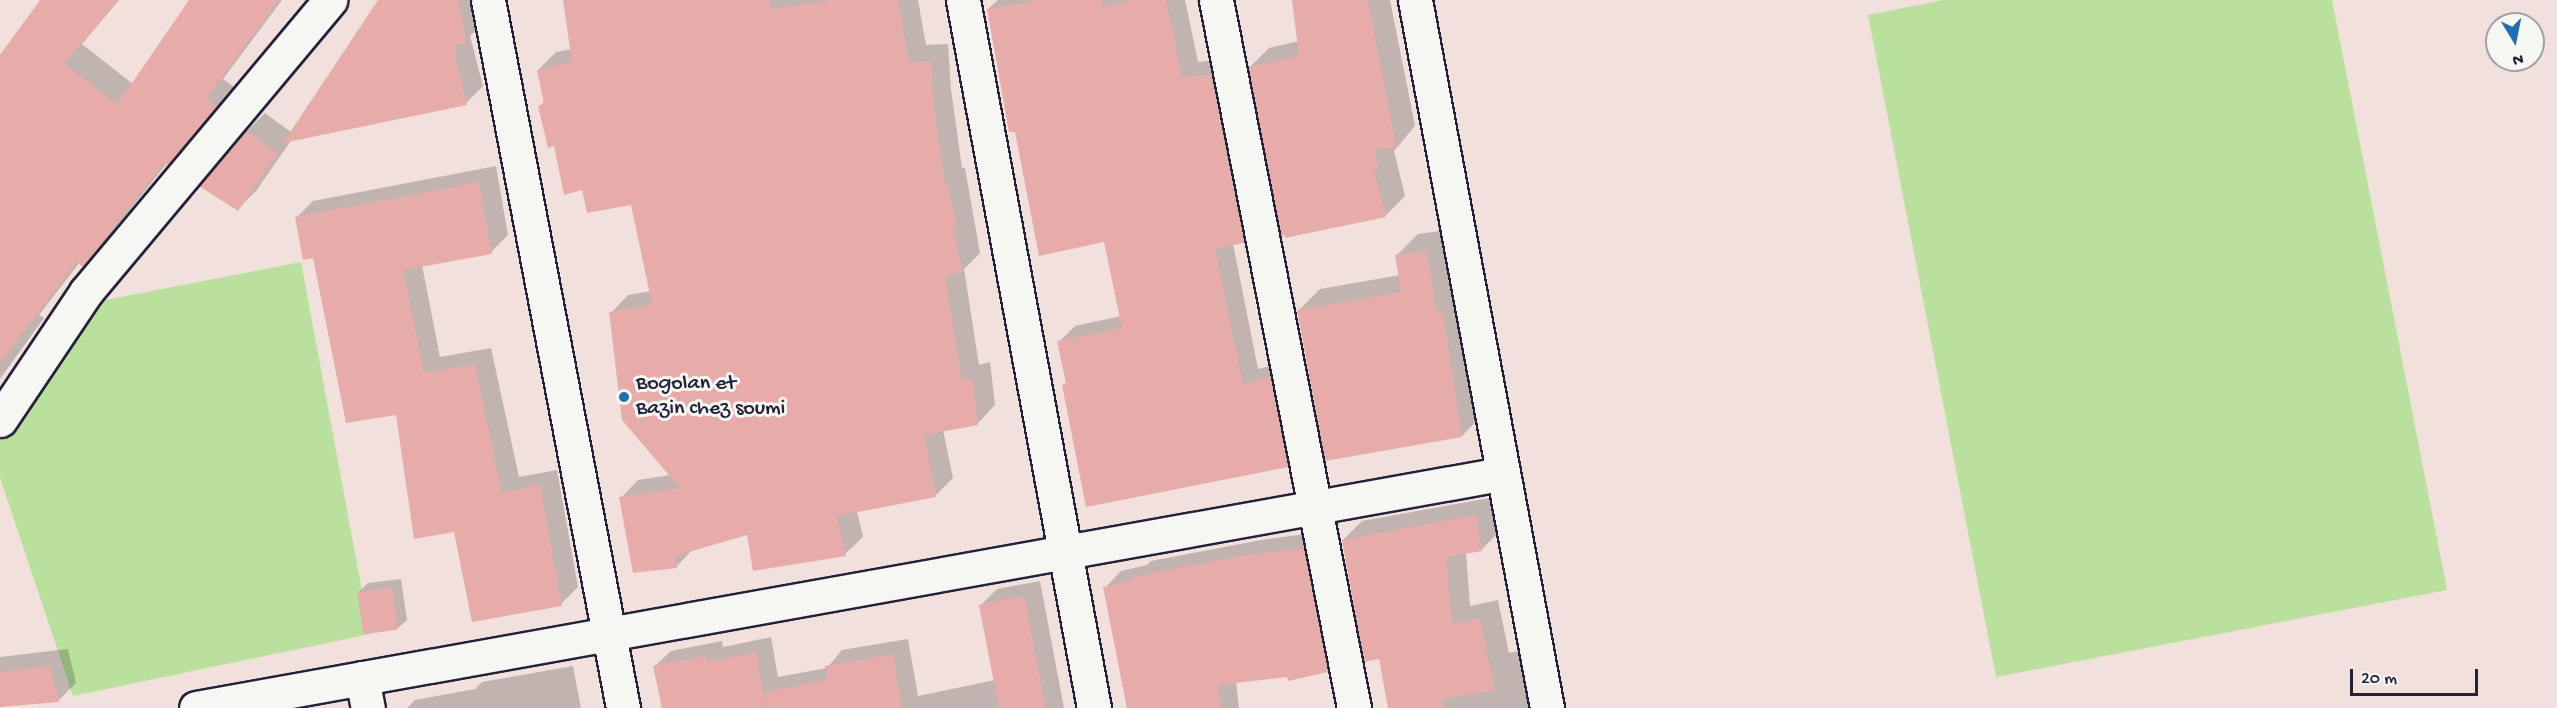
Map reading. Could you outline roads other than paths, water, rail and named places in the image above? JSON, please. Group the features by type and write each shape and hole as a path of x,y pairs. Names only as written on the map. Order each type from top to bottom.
{"street":[{"path":"0,420 86,292 330,0"},
{"path":"488,0 623,708"},
{"path":"963,0 1094,708"},
{"path":"1216,0 1354,708"},
{"path":"1415,0 1501,474 1547,708"},
{"path":"196,708 365,693 609,634 1501,474"}],"place":[{"name":"Bogolan et Bazin chez soumi","path":"624,397"}]}
